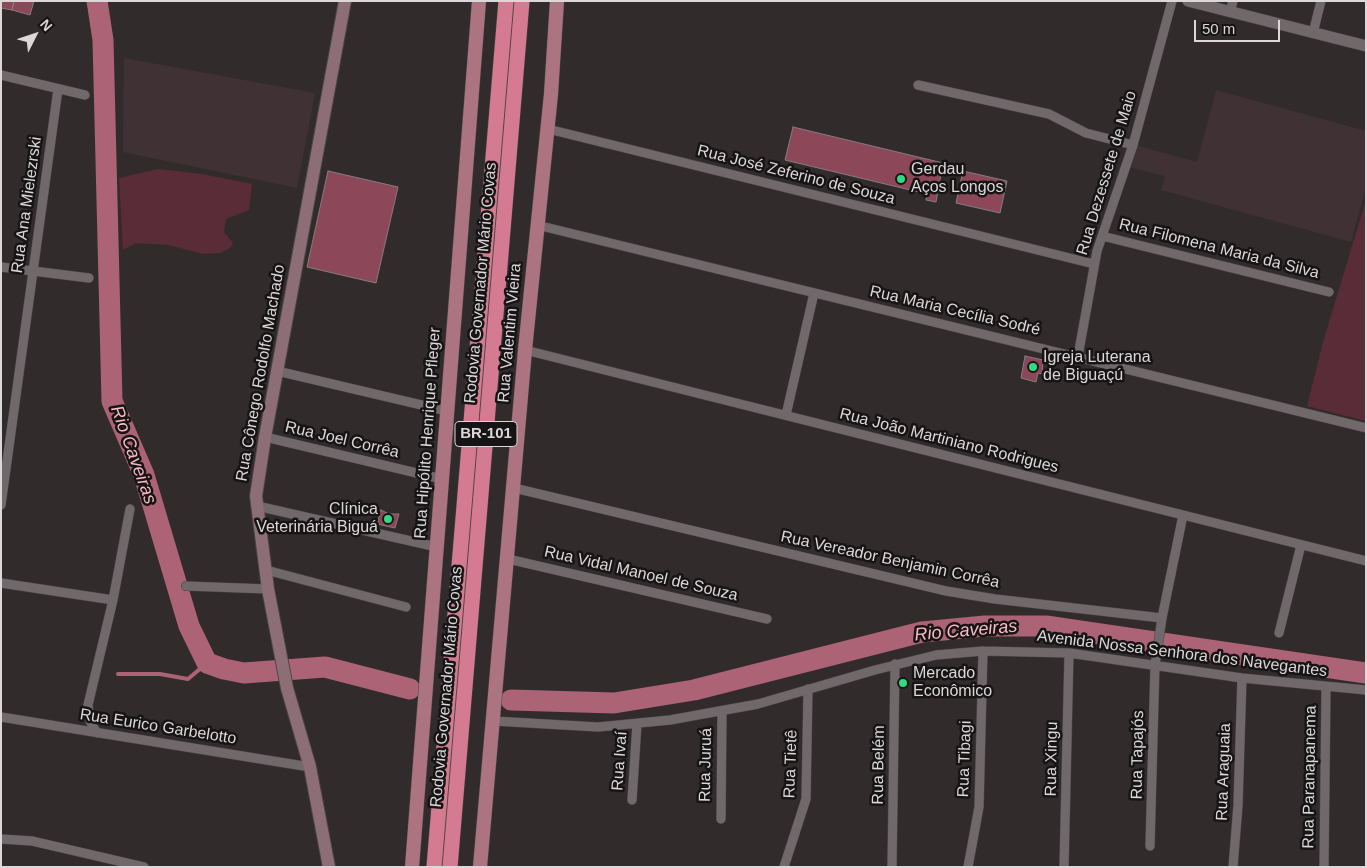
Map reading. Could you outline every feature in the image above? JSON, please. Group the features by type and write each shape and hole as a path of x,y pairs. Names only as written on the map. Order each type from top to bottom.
{"highway":[{"name":"Rodovia Governador Mário Covas","path":"434,867 506,1"},
{"name":"Rodovia Governador Mário Covas","path":"450,867 522,1"}],"main road":[{"name":"Rua Cônego Rodolfo Machado","path":"329,867 310,767 287,688 268,589 257,506 257,488 344,1"},
{"name":"Rua Valentim Vieira","path":"480,867 525,350 548,129 557,1"},
{"name":"Rua Hipólito Henrique Pfleger","path":"412,867 476,2"}],"street":[{"name":"Rua Dezessete de Maio","path":"1078,356 1094,264 1133,145 1172,1"},
{"path":"1188,1 1232,7 1314,33 1366,46"},
{"path":"1314,33 1320,1"},
{"path":"1,75 85,95"},
{"path":"918,85 1048,114 1086,133 1133,145"},
{"name":"Rua Ana Mielezrski","path":"1,505 58,89"},
{"name":"Rua José Zeferino de Souza","path":"548,129 1094,264"},
{"name":"Rua Maria Cecília Sodré","path":"537,225 1366,428"},
{"name":"Rua Filomena Maria da Silva","path":"1102,236 1329,292"},
{"path":"1,267 89,278"},
{"path":"786,415 814,293"},
{"name":"Rua João Martiniano Rodrigues","path":"525,350 1366,561"},
{"path":"277,371 447,411"},
{"name":"Rua Joel Corrêa","path":"265,438 442,479"},
{"name":"Rua Vereador Benjamin Corrêa","path":"514,488 946,591 1161,621"},
{"path":"257,506 437,547"},
{"path":"97,732 90,721 88,705 113,600 130,510"},
{"path":"1161,621 1183,515"},
{"path":"1279,633 1301,545"},
{"name":"Rua Vidal Manoel de Souza","path":"508,559 767,619"},
{"path":"266,570 406,607"},
{"path":"1,583 113,600"},
{"path":"186,586 268,589"},
{"name":"Rua Tapajós","path":"1150,846 1155,665 1161,621"},
{"name":"Avenida Nossa Senhora dos Navegantes","path":"494,721 578,727 637,724 722,712 895,664 936,655 983,652 1069,652 1242,678 1366,690"},
{"name":"Rua Tibagi","path":"968,867 979,807 983,652"},
{"name":"Rua Xingu","path":"1064,867 1069,652"},
{"name":"Rua Belém","path":"892,867 895,664"},
{"name":"Rua Araguaia","path":"1233,867 1237,822 1242,678"},
{"name":"Rua Paranapanema","path":"1324,867 1326,687"},
{"name":"Rua Tietê","path":"784,867 806,799 808,689"},
{"name":"Rua Juruá","path":"720,819 722,712"},
{"name":"Rua Eurico Garbelotto","path":"1,717 310,767"},
{"name":"Rua Ivaí","path":"632,800 637,724"},
{"path":"1,839 32,841 144,867"},
{"path":"324,867 329,867"}],"shaded area":[{"path":"124,58 315,93 297,188 123,152"},
{"path":"1216,90 1366,131 1366,187 1351,242 1161,190 1165,176 1129,167 1135,145 1197,162"},
{"path":"158,169 202,174 252,184 249,210 226,219 224,232 233,243 230,248 220,253 203,254 169,245 136,243 123,250 119,178"},
{"path":"1366,200 1366,421 1307,406 1323,342"}],"building":[{"path":"1,1 14,1 12,10 1,8"},
{"path":"14,1 34,1 30,15 12,10"},
{"name":"Gerdau Aços Longos","path":"793,127 943,163 936,202 926,200 927,194 785,160"},
{"path":"328,171 398,187 376,283 307,267"},
{"path":"963,171 1007,181 1000,213 956,203"},
{"name":"Igreja Luterana de Biguaçú","path":"1025,356 1043,360 1042,374 1038,373 1036,382 1021,378"},
{"name":"Clínica Veterinária Biguá","path":"381,510 389,514 399,514 395,528 377,524"}],"waterway":[{"name":"Rio Caveiras","path":"97,1 103,40 112,401 144,475 189,626 207,663 224,669 244,673 325,667 410,689"},
{"name":"Rio Caveiras","path":"511,700 614,703 694,690 922,632 985,626 1046,626 1366,673"},
{"path":"118,674 160,674 188,679 207,663"}],"place":[{"name":"Gerdau Aços Longos","path":"901,179"},
{"name":"Igreja Luterana de Biguaçú","path":"1033,367"},
{"name":"Clínica Veterinária Biguá","path":"388,519"},
{"name":"Mercado Econômico","path":"903,683"}]}
